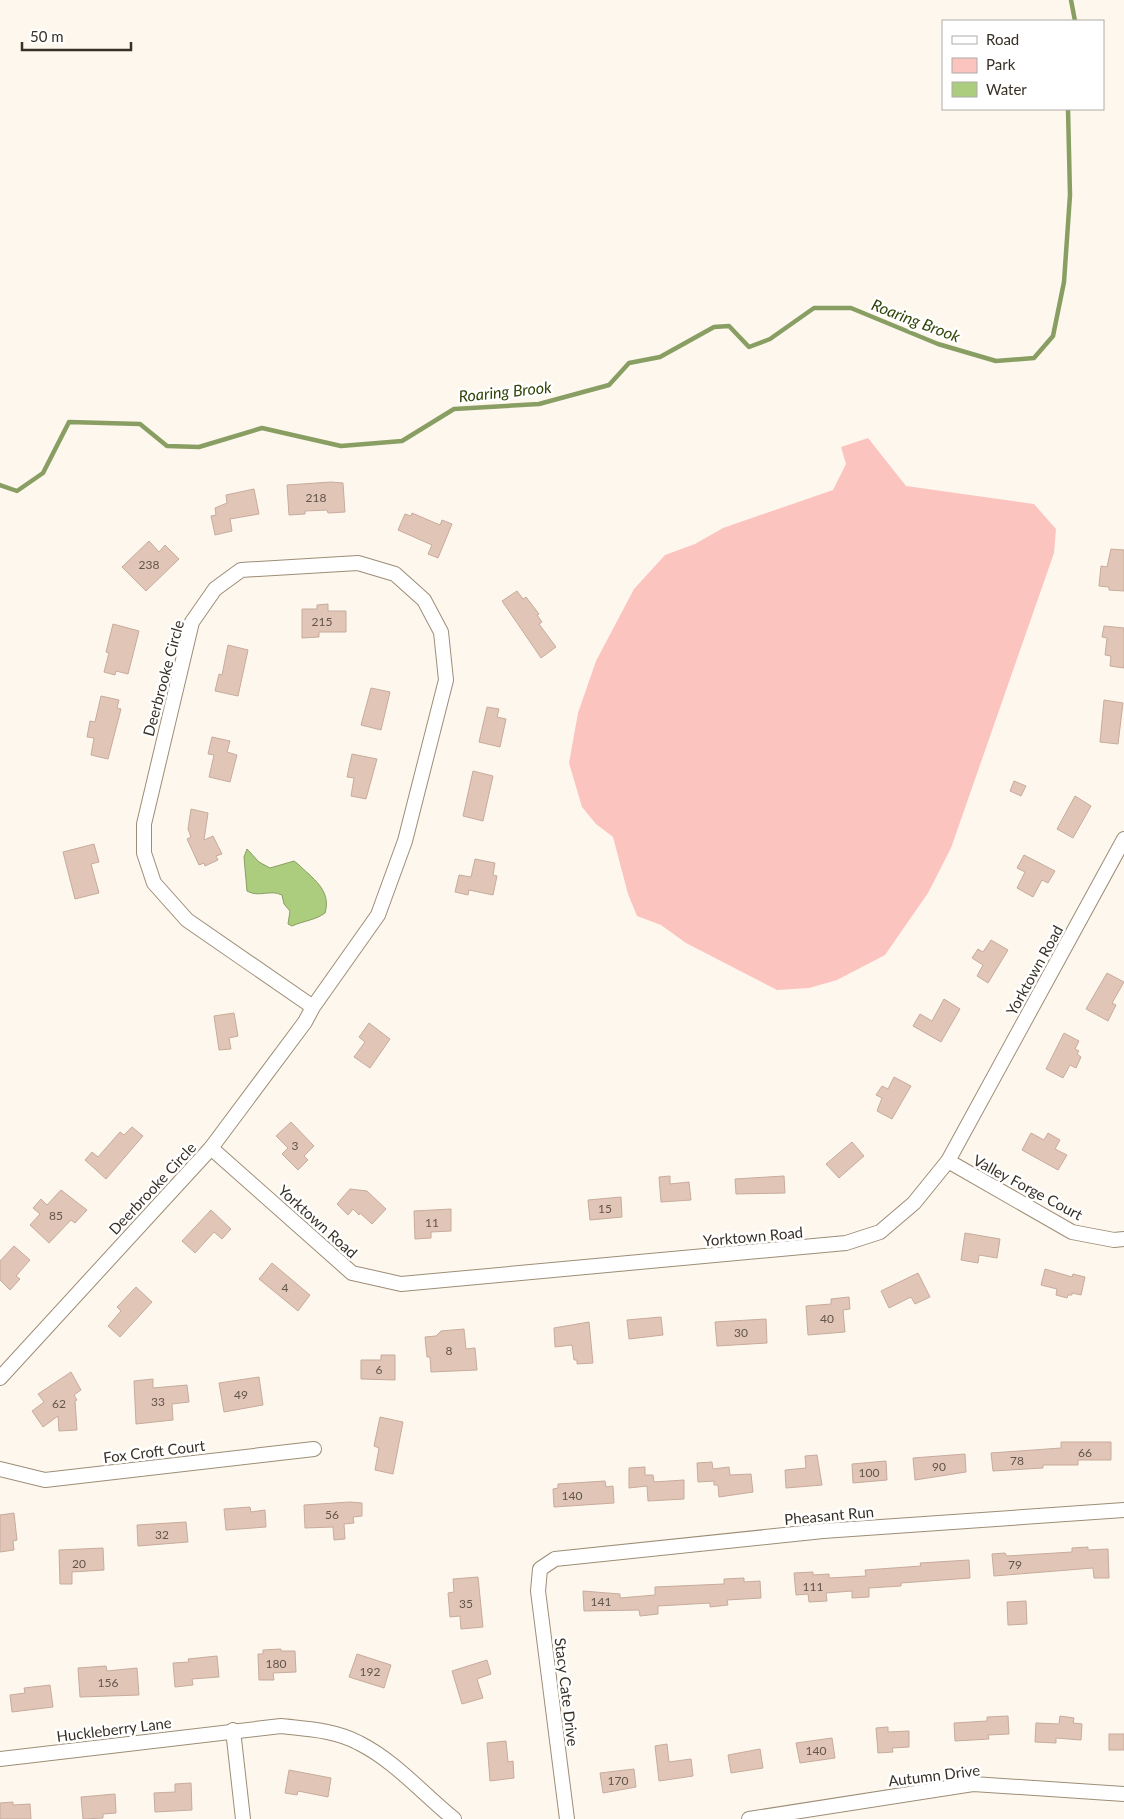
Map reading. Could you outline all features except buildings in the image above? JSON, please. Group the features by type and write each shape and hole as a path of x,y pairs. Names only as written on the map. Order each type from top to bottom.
{"street":[{"name":"Deerbrooke Circle","path":"0,1378 211,1148 306,1022 313,1007 378,915 405,841 446,680 441,632 424,600 395,574 358,563 241,570 215,589 192,622 144,824 144,853 154,883 186,920 313,1007"},
{"name":"Yorktown Road","path":"211,1148 352,1273 401,1284 846,1244 880,1232 914,1203 948,1162 1124,839"},
{"name":"Valley Forge Court","path":"948,1162 1072,1232 1114,1240 1124,1239"},
{"name":"Fox Croft Court","path":"0,1469 45,1480 314,1449"},
{"name":"Pheasant Run","path":"540,1569 555,1559 813,1532 1124,1510"},
{"name":"Stacy Cate Drive","path":"540,1569 538,1591 567,1819"},
{"path":"243,1819 233,1730 281,1726 325,1731 359,1743 402,1773 454,1819"},
{"name":"Huckleberry Lane","path":"0,1759 233,1730"},
{"name":"Autumn Drive","path":"749,1819 973,1784 1124,1794"}],"green space":[{"path":"868,438 906,486 1034,504 1056,529 1054,553 951,848 928,893 885,955 837,980 809,988 777,990 686,943 661,925 637,916 628,894 613,837 596,824 582,807 569,763 578,713 596,661 634,589 665,555 695,544 723,528 833,490 846,464 841,447"}],"water":[{"path":"247,849 259,862 270,868 294,861 298,864 315,880 323,891 326,898 325,913 292,926 288,924 290,911 284,904 282,895 278,893 256,894 247,891 244,857"}],"waterway":[{"name":"Roaring Brook","path":"1071,0 1075,20"},
{"name":"Roaring Brook","path":"0,485 17,491 43,473 69,422 140,424 167,446 199,447 262,428 341,446 402,441 454,409 539,404 609,385 629,363 660,357 714,327 729,326 749,347 770,339 814,308 851,308 938,344 996,361 1034,358 1053,336 1064,282 1070,195 1068,110"}]}
